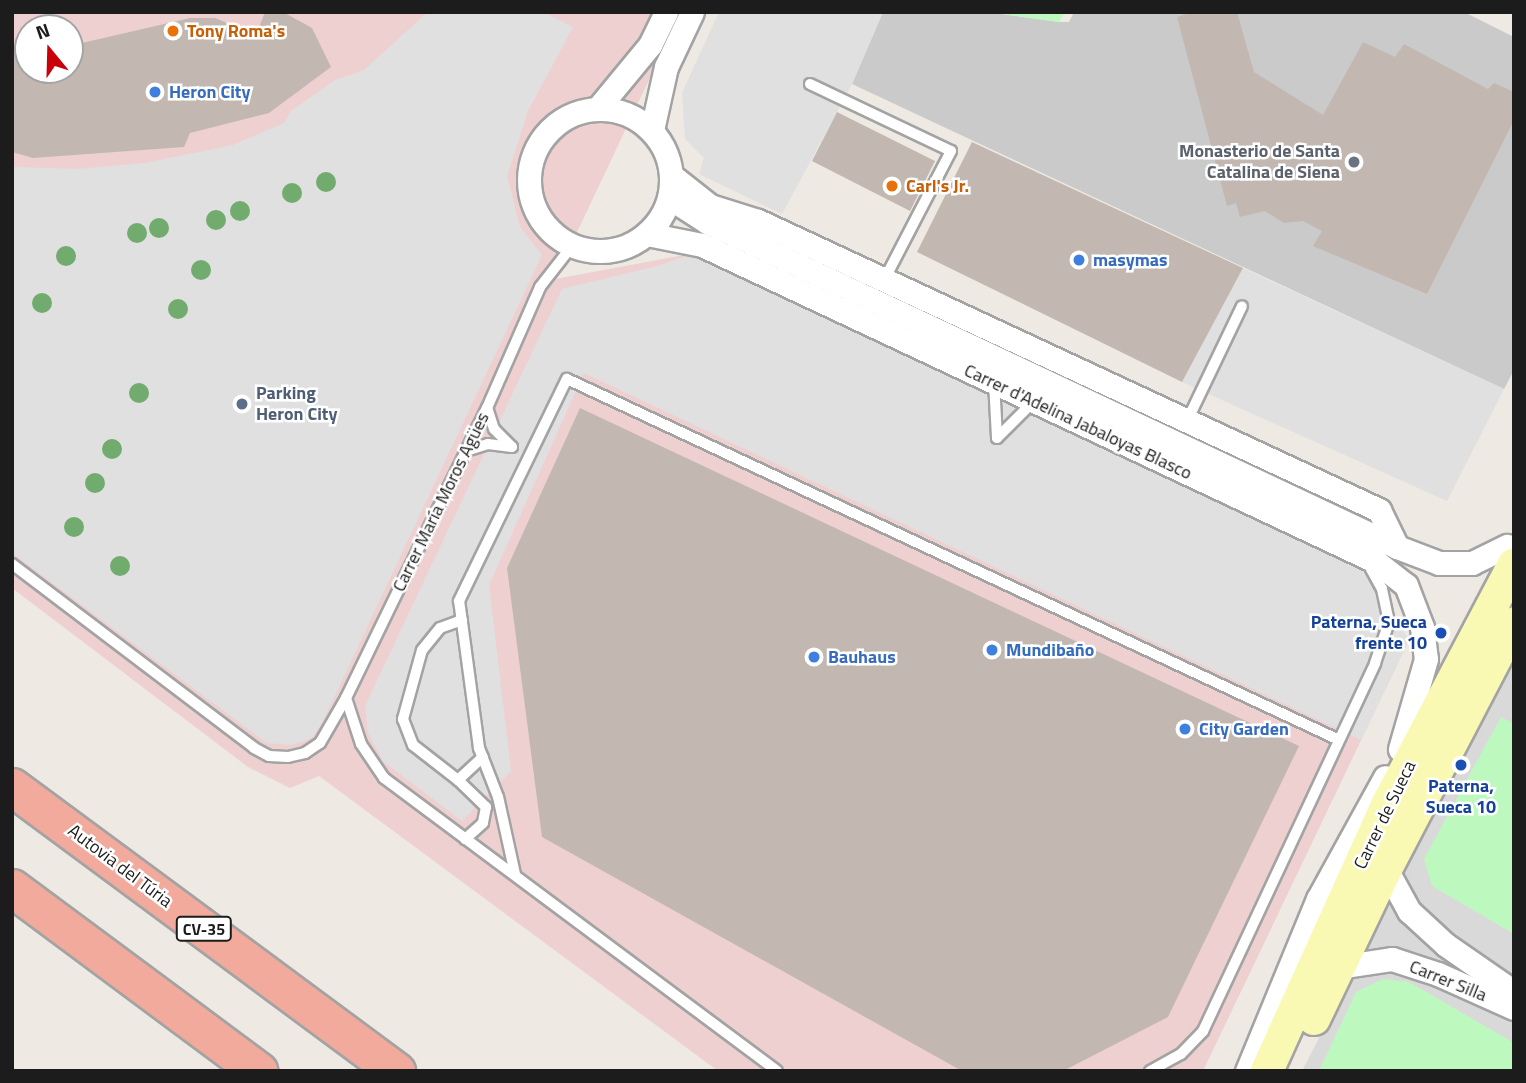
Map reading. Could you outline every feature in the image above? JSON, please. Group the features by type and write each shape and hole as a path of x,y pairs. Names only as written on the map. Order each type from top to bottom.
{"highway":[{"name":"Autovia del Túria","path":"12,787 396,1071"},
{"path":"12,888 258,1071"}],"main road":[{"name":"Carrer de Sueca","path":"1268,1071 1387,806 1511,548"},
{"name":"Carrer de Sueca","path":"1290,1071 1386,869 1514,623"}],"street":[{"path":"598,108 650,45 666,12"},
{"path":"652,130 667,67 692,12"},
{"path":"598,108 627,113 652,130 666,151 671,187 647,233 624,247 598,251 572,246 551,232 536,211 529,187 530,162 544,134 568,115 598,108"},
{"path":"671,187 710,206 758,221 1379,510 1397,547"},
{"name":"Carrer d'Adelina Jabaloyas Blasco","path":"671,187 707,222 1397,547 1439,563 1472,563 1511,548"},
{"name":"Carrer d'Adelina Jabaloyas Blasco","path":"647,233 702,245 1363,555 1406,585 1422,627 1426,659 1419,686"},
{"name":"Carrer de Sueca","path":"1247,1071 1318,899 1511,548"},
{"name":"Carrer de Sueca","path":"1400,749 1419,686"},
{"name":"Carrer Silla","path":"1386,869 1409,911 1446,945 1514,992"},
{"name":"Carrer Silla","path":"1339,967 1392,959 1438,974 1514,1008"}],"lane":[{"path":"810,84 951,151 884,280"},
{"name":"Carrer María Moros Agües","path":"12,564 254,748 270,756 288,757 305,753 320,743 346,698 487,408 540,287 572,246"},
{"path":"1187,421 1242,306"},
{"path":"515,874 498,797 483,758 459,601 567,379 1337,739"},
{"path":"994,382 997,438 1034,401"},
{"path":"487,408 494,429 512,447"},
{"path":"466,451 488,443 512,447 530,454"},
{"path":"1150,1071 1181,1055 1203,1031 1337,739 1375,663 1389,622 1382,589 1363,555"},
{"path":"462,620 440,628 422,650 403,719 413,745 458,780 486,807 483,823 465,839"},
{"path":"346,698 361,744 384,778 777,1071"},
{"path":"458,780 483,758"}],"shaded area":[{"path":"12,12 681,12 555,279 695,253 1358,566 1409,640 1203,1071 718,1071 319,776 290,788 248,767 12,588"},
{"name":"Parking Heron City","path":"428,12 543,12 573,27 528,111 507,176 520,227 542,255 323,721 312,738 292,745 267,743 12,553 12,167 78,169 145,163 233,145 284,123 290,112 335,80 364,70"},
{"path":"719,12 883,12 852,84 782,214 699,174 704,158 685,139 682,93"},
{"name":"Monasterio de Santa Catalina de Siena","path":"883,12 987,12 1069,22 1074,12 1464,12 1514,37 1514,370 1504,389 852,84"},
{"path":"695,253 1358,566 1409,640 1361,740 584,373 489,585 511,771 462,821 383,761 368,733 365,706 562,289 657,266"},
{"path":"1243,268 1504,389 1447,501 1182,382"},
{"path":"1514,660 1514,1071 1302,1071"}],"green space":[{"path":"987,12 1065,12 1059,22"},
{"path":"1501,717 1514,724 1514,934 1432,886 1424,859"},
{"path":"1383,979 1409,982 1514,1043 1514,1071 1319,1071 1356,992"}],"building":[{"name":"Heron City","path":"265,12 283,12 312,28 331,67 269,113 190,133 184,147 33,158 12,152 12,50 14,84 84,84 84,43 190,18 215,18 256,35"},
{"name":"Monasterio de Santa Catalina de Siena","path":"1193,12 1237,12 1254,72 1323,115 1363,42 1395,57 1404,44 1488,89 1494,83 1514,92 1514,120 1427,294 1313,246 1322,231 1303,221 1284,223 1265,211 1240,217 1236,203 1227,206 1177,17"},
{"name":"Carl's Jr.","path":"837,112 935,161 910,211 812,161"},
{"name":"masymas","path":"972,142 1243,268 1182,382 917,252"},
{"name":"Bauhaus","path":"580,408 1299,746 1168,1017 1063,1071 962,1071 542,837 507,568"}],"place":[{"name":"Tony Roma's","path":"173,31"},
{"name":"Heron City","path":"155,92"},
{"name":"Monasterio de Santa Catalina de Siena","path":"1354,162"},
{"name":"Carl's Jr.","path":"892,186"},
{"name":"masymas","path":"1079,260"},
{"name":"Parking Heron City","path":"242,404"},
{"name":"Paterna, Sueca frente 10","path":"1441,633"},
{"name":"Mundibaño","path":"992,650"},
{"name":"Bauhaus","path":"814,657"},
{"name":"City Garden","path":"1185,729"},
{"name":"Paterna, Sueca 10","path":"1461,765"}]}
